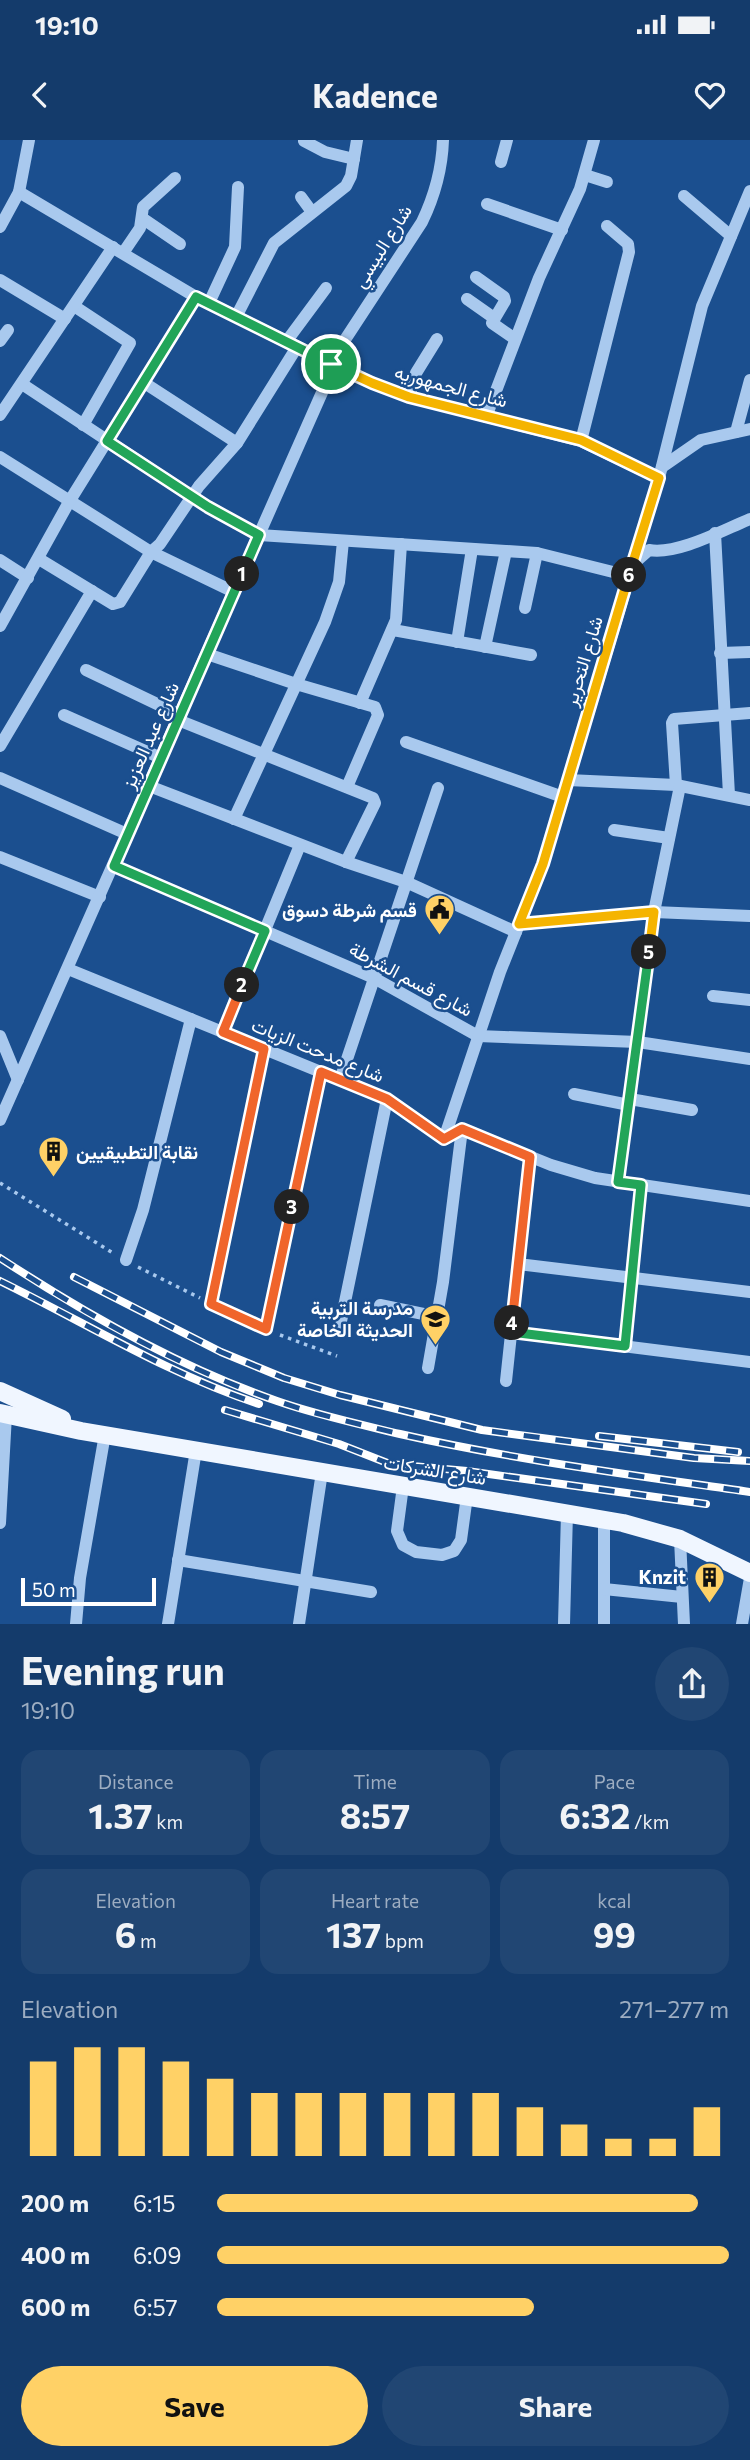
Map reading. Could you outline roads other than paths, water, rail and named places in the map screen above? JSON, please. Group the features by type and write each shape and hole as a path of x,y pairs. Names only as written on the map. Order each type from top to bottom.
{"main road":[{"name":"شارع الشركات","path":"0,1390 62,1420 105,1434"},
{"name":"شارع الشركات","path":"3,1414 642,1527 680,1539 750,1575"}],"street":[{"path":"236,317 274,243 346,186 351,176 357,140"},
{"name":"شارع البيسي","path":"331,364 422,222 438,182 443,140"},
{"path":"500,162 507,140"},
{"path":"486,416 538,278 585,175 594,140"},
{"path":"1,225 19,192 26,141"},
{"path":"304,141 325,152 354,159"},
{"path":"585,175 607,182"},
{"path":"0,415 74,306 118,250 140,228 143,207 175,178"},
{"path":"209,303 235,247 238,187"},
{"name":"شارع التحرير","path":"444,1139 500,971 537,880 563,797 660,473 695,330 711,282 750,191"},
{"name":"شارع الجمهوريه","path":"19,192 196,297 372,383 409,397 581,440 660,473"},
{"path":"684,196 731,236"},
{"path":"301,197 312,212"},
{"path":"487,204 562,230"},
{"path":"142,218 180,244"},
{"path":"581,440 629,252 628,244 607,226"},
{"path":"476,277 505,299 492,323 515,339"},
{"path":"0,280 65,319"},
{"path":"39,559 113,604 120,602 151,552 160,544 191,497 237,443 291,344 326,288"},
{"path":"0,626 69,502 196,297"},
{"path":"467,299 494,318"},
{"path":"74,306 130,344 83,425"},
{"path":"409,397 416,373 437,340"},
{"name":"شارع عبد العزيز","path":"0,1120 324,388 331,364"},
{"path":"736,432 750,380"},
{"path":"143,382 237,443"},
{"path":"22,384 191,497 259,535 537,553 631,570 649,550 666,551 750,519"},
{"path":"660,473 701,440 750,429"},
{"path":"0,457 151,552 234,592"},
{"path":"715,533 729,795"},
{"path":"234,819 333,602 343,541"},
{"path":"360,703 393,629 401,544"},
{"path":"457,642 472,548"},
{"path":"485,647 506,551"},
{"path":"525,608 537,553"},
{"path":"0,560 28,578"},
{"path":"0,746 92,591"},
{"path":"393,629 531,655"},
{"path":"720,653 750,652"},
{"path":"207,654 375,708 378,713 347,787"},
{"path":"86,670 179,717 373,798 374,803 346,862"},
{"path":"618,1182 654,912 679,785 673,720 678,717 750,713"},
{"path":"64,715 161,758"},
{"path":"406,742 563,797"},
{"path":"0,778 127,834"},
{"path":"568,780 679,785 750,800"},
{"path":"149,786 300,845 406,882 518,928 654,912 750,916"},
{"path":"340,1080 438,788"},
{"path":"614,830 669,838"},
{"path":"223,1032 300,845"},
{"path":"0,857 100,897"},
{"name":"شارع قسم الشرطة","path":"114,866 374,978 478,1036 638,1042 750,1059"},
{"name":"شارع مدحت الزيات","path":"68,969 387,1099 444,1139"},
{"path":"713,996 750,1000"},
{"path":"126,1260 143,1210 191,1019"},
{"path":"0,1036 18,1080"},
{"path":"211,1304 264,1049"},
{"path":"266,1329 321,1072"},
{"path":"573,1094 692,1110"},
{"path":"340,1326 387,1099"},
{"path":"444,1139 462,1129"},
{"path":"462,1129 573,1173 750,1201"},
{"path":"428,1368 438,1318 462,1129"},
{"path":"506,1381 530,1157"},
{"path":"625,1346 641,1185"},
{"path":"518,1264 750,1292"},
{"path":"380,1305 438,1318"},
{"path":"511,1332 750,1362"},
{"path":"0,1523 3,1414"},
{"path":"76,1623 80,1578 105,1434"},
{"path":"168,1623 196,1450"},
{"path":"299,1623 322,1472"},
{"path":"403,1486 397,1531 403,1545 416,1552 442,1555 454,1551 461,1540 467,1496"},
{"path":"564,1623 567,1513"},
{"path":"604,1519 604,1623"},
{"path":"680,1539 684,1623"},
{"path":"178,1560 371,1592"},
{"path":"742,1623 750,1575"},
{"path":"604,1589 682,1597"}],"railway":[{"path":"0,1258 66,1300 169,1356 292,1406 400,1434 487,1452 750,1492"},
{"path":"74,1277 221,1352 284,1378 340,1395 482,1430 694,1458 750,1461"},
{"path":"0,1281 160,1363 259,1404"},
{"path":"225,1410 339,1444 390,1464 467,1471 706,1504"},
{"path":"599,1436 738,1452"}],"place":[{"name":"قسم شرطة دسوق","path":"440,937"},
{"name":"نقابة التطبيقيين","path":"53,1179"},
{"name":"مدرسة التربية الحديثة الخاصة","path":"436,1346"},
{"name":"Knzit","path":"709,1604"}]}
